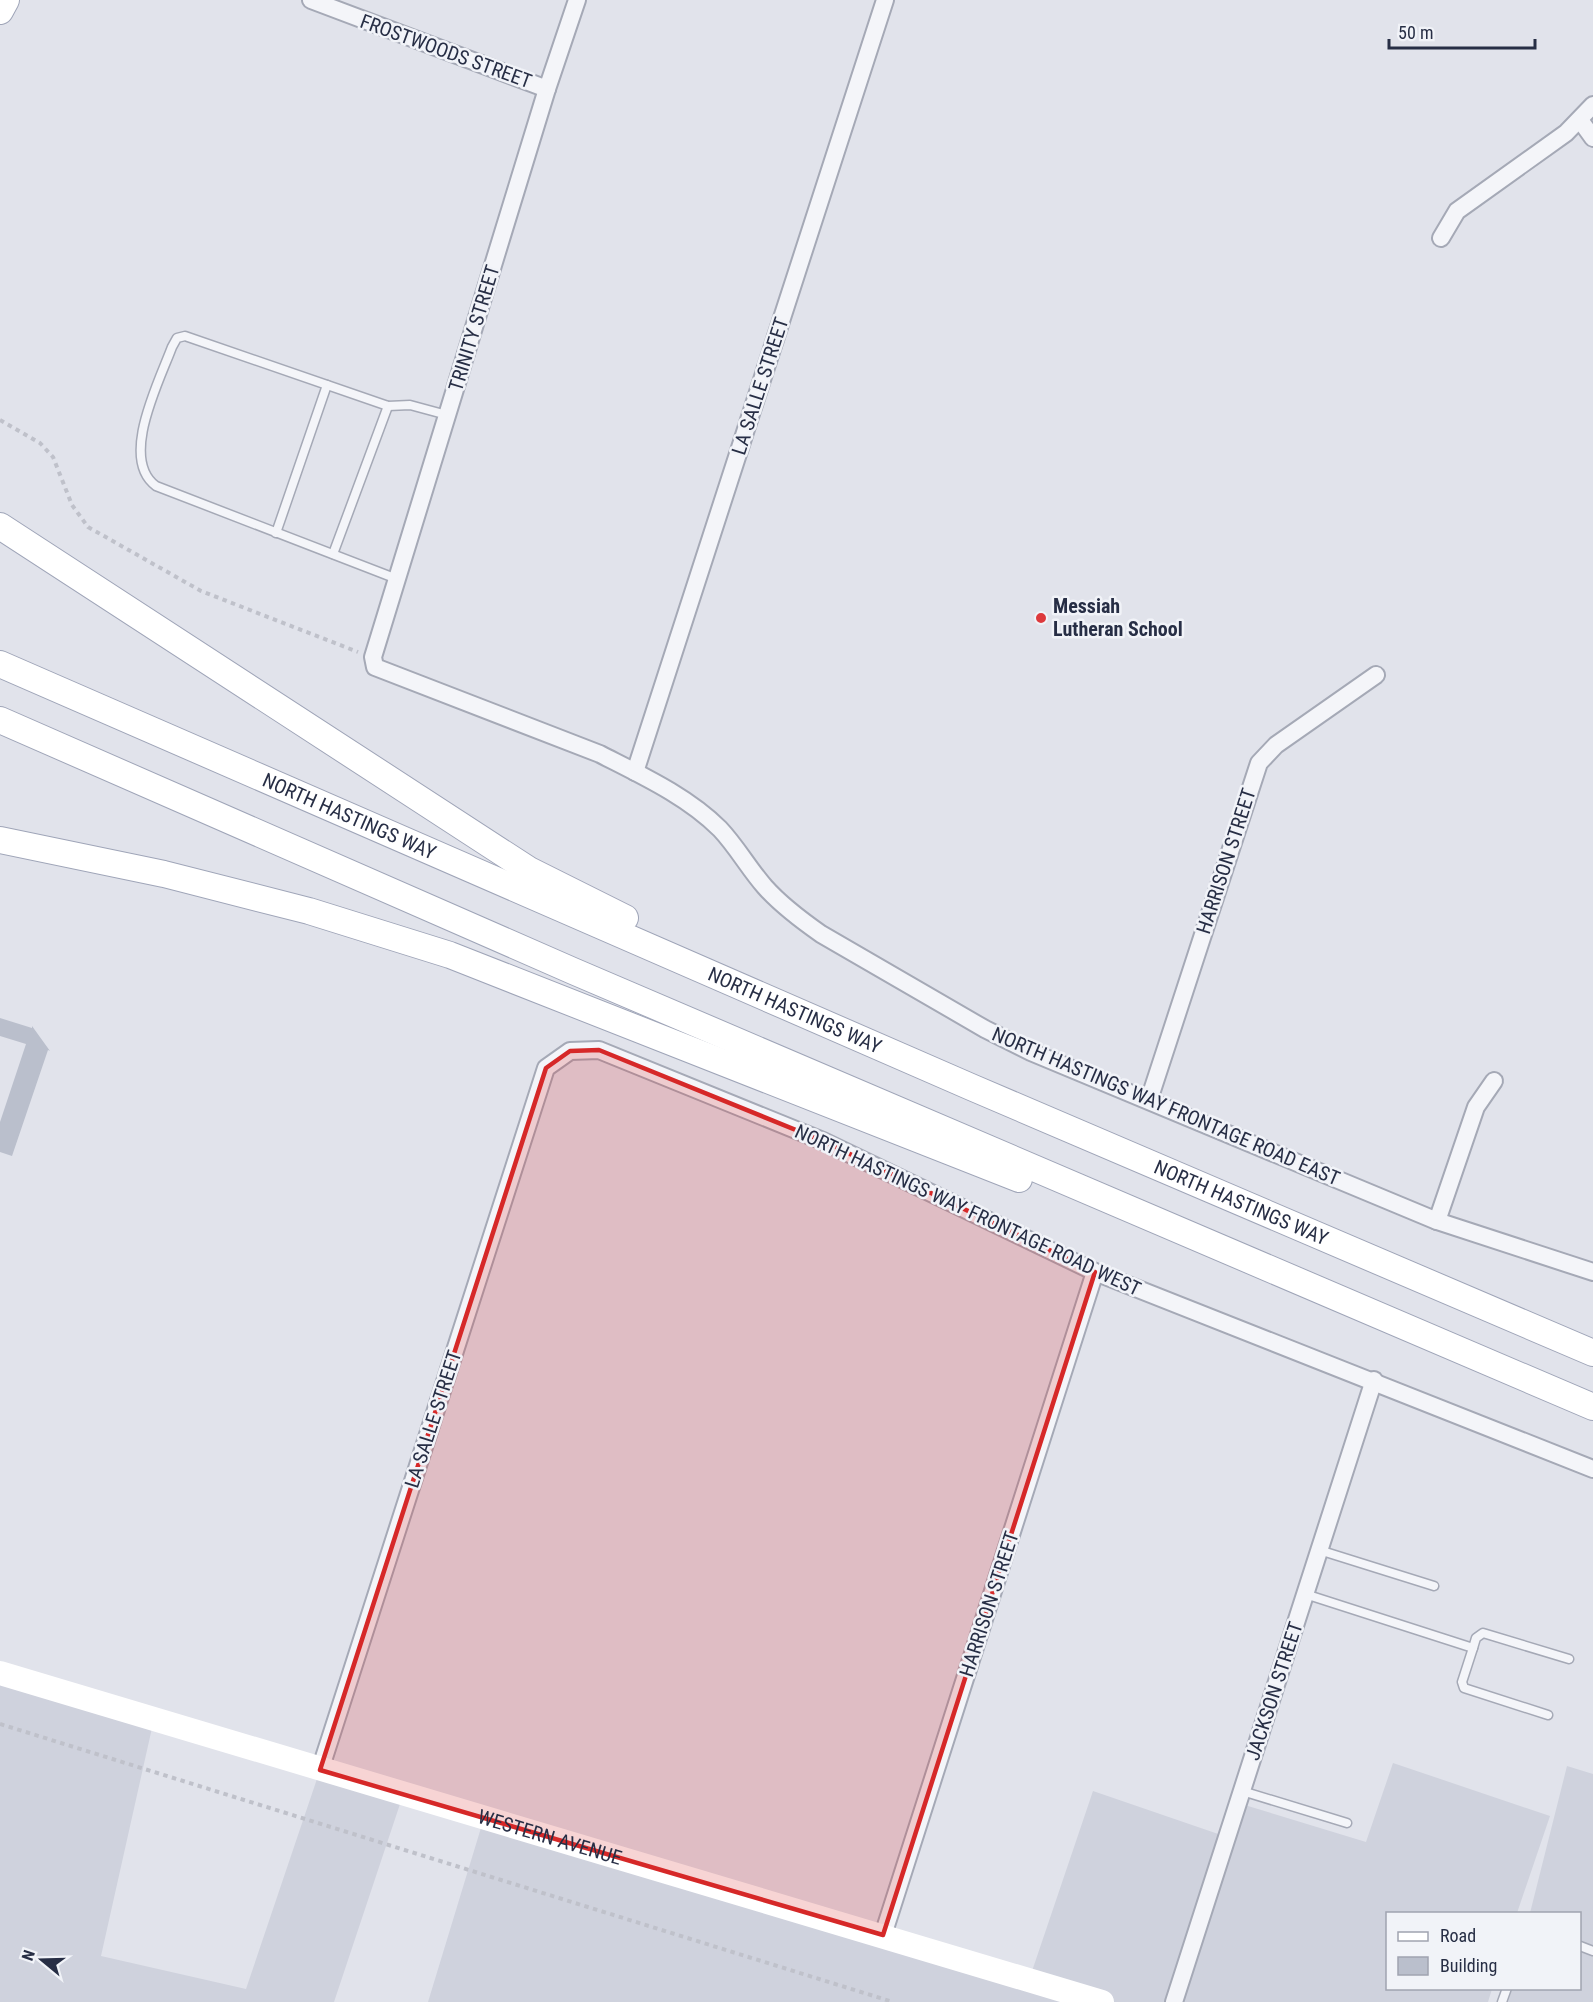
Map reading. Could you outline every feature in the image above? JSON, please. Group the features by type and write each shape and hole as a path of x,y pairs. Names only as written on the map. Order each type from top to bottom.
{"main road":[{"path":"0,11 6,0"},
{"path":"0,526 529,870 971,1087"},
{"name":"NORTH HASTINGS WAY","path":"0,664 971,1087 1593,1353"},
{"path":"0,720 573,971 1593,1407"},
{"path":"0,840 175,876 309,911 450,955 1025,1182 1358,1308"}],"street":[{"name":"FROSTWOODS STREET","path":"311,0 547,89"},
{"name":"TRINITY STREET","path":"373,657 547,89 577,0"},
{"name":"LA SALLE STREET","path":"635,772 885,0"},
{"path":"1441,238 1449,222 1468,201 1580,120 1593,105"},
{"path":"1580,120 1593,138"},
{"name":"NORTH HASTINGS WAY FRONTAGE ROAD EAST","path":"373,657 373,663 379,670 589,750 635,772 699,810 722,831 765,887 795,917 985,1029 1031,1052 1437,1221 1593,1272"},
{"name":"HARRISON STREET","path":"1149,1100 1259,762 1276,745 1376,675"},
{"name":"NORTH HASTINGS WAY FRONTAGE ROAD WEST","path":"546,1068 570,1051 599,1050 824,1141 1095,1272 1374,1380 1593,1469"},
{"name":"LA SALLE STREET","path":"320,1770 546,1068"},
{"path":"1437,1221 1476,1107 1494,1081"},
{"name":"HARRISON STREET","path":"883,1935 1095,1272"},
{"name":"JACKSON STREET","path":"1174,2002 1374,1380"},
{"name":"WESTERN AVENUE","path":"0,1672 320,1770 883,1935 1102,2002"}],"lane":[{"path":"397,579 156,486 147,480 141,465 140,438 147,415 171,347 177,338 185,336 388,406 410,405 447,415"},
{"path":"276,532 327,385"},
{"path":"333,554 388,406"},
{"path":"1319,1550 1434,1586"},
{"path":"1305,1594 1473,1648"},
{"path":"1548,1715 1464,1688 1462,1682 1476,1638 1483,1633 1569,1659"},
{"path":"1242,1791 1347,1823"}],"path":[{"path":"0,420 40,443 53,457 72,505 88,527 217,598 373,657"},
{"path":"0,1724 893,2002"}],"highlighted area":[{"path":"599,1050 823,1141 1095,1272 883,1935 320,1770 546,1068 570,1051"}],"shaded area":[{"path":"0,1673 154,1719 101,1956 246,1989 320,1770 403,1795 334,2002 0,2002"},
{"path":"1393,1763 1550,1816 1517,1912 1386,1912 1386,1990 1492,1990 1488,2002 428,2002 484,1818 1029,1980 1093,1791 1227,1837 1238,1803 1366,1842"},
{"path":"1567,1766 1593,1774 1593,2002 1508,2002 1512,1990 1581,1990 1581,1912 1530,1912"}],"building":[{"path":"0,1018 32,1028 32,1026 50,1051 48,1050 12,1156 0,1152 0,1122 26,1044 0,1036"}],"place":[{"name":"Messiah Lutheran School","path":"1041,618"}]}
